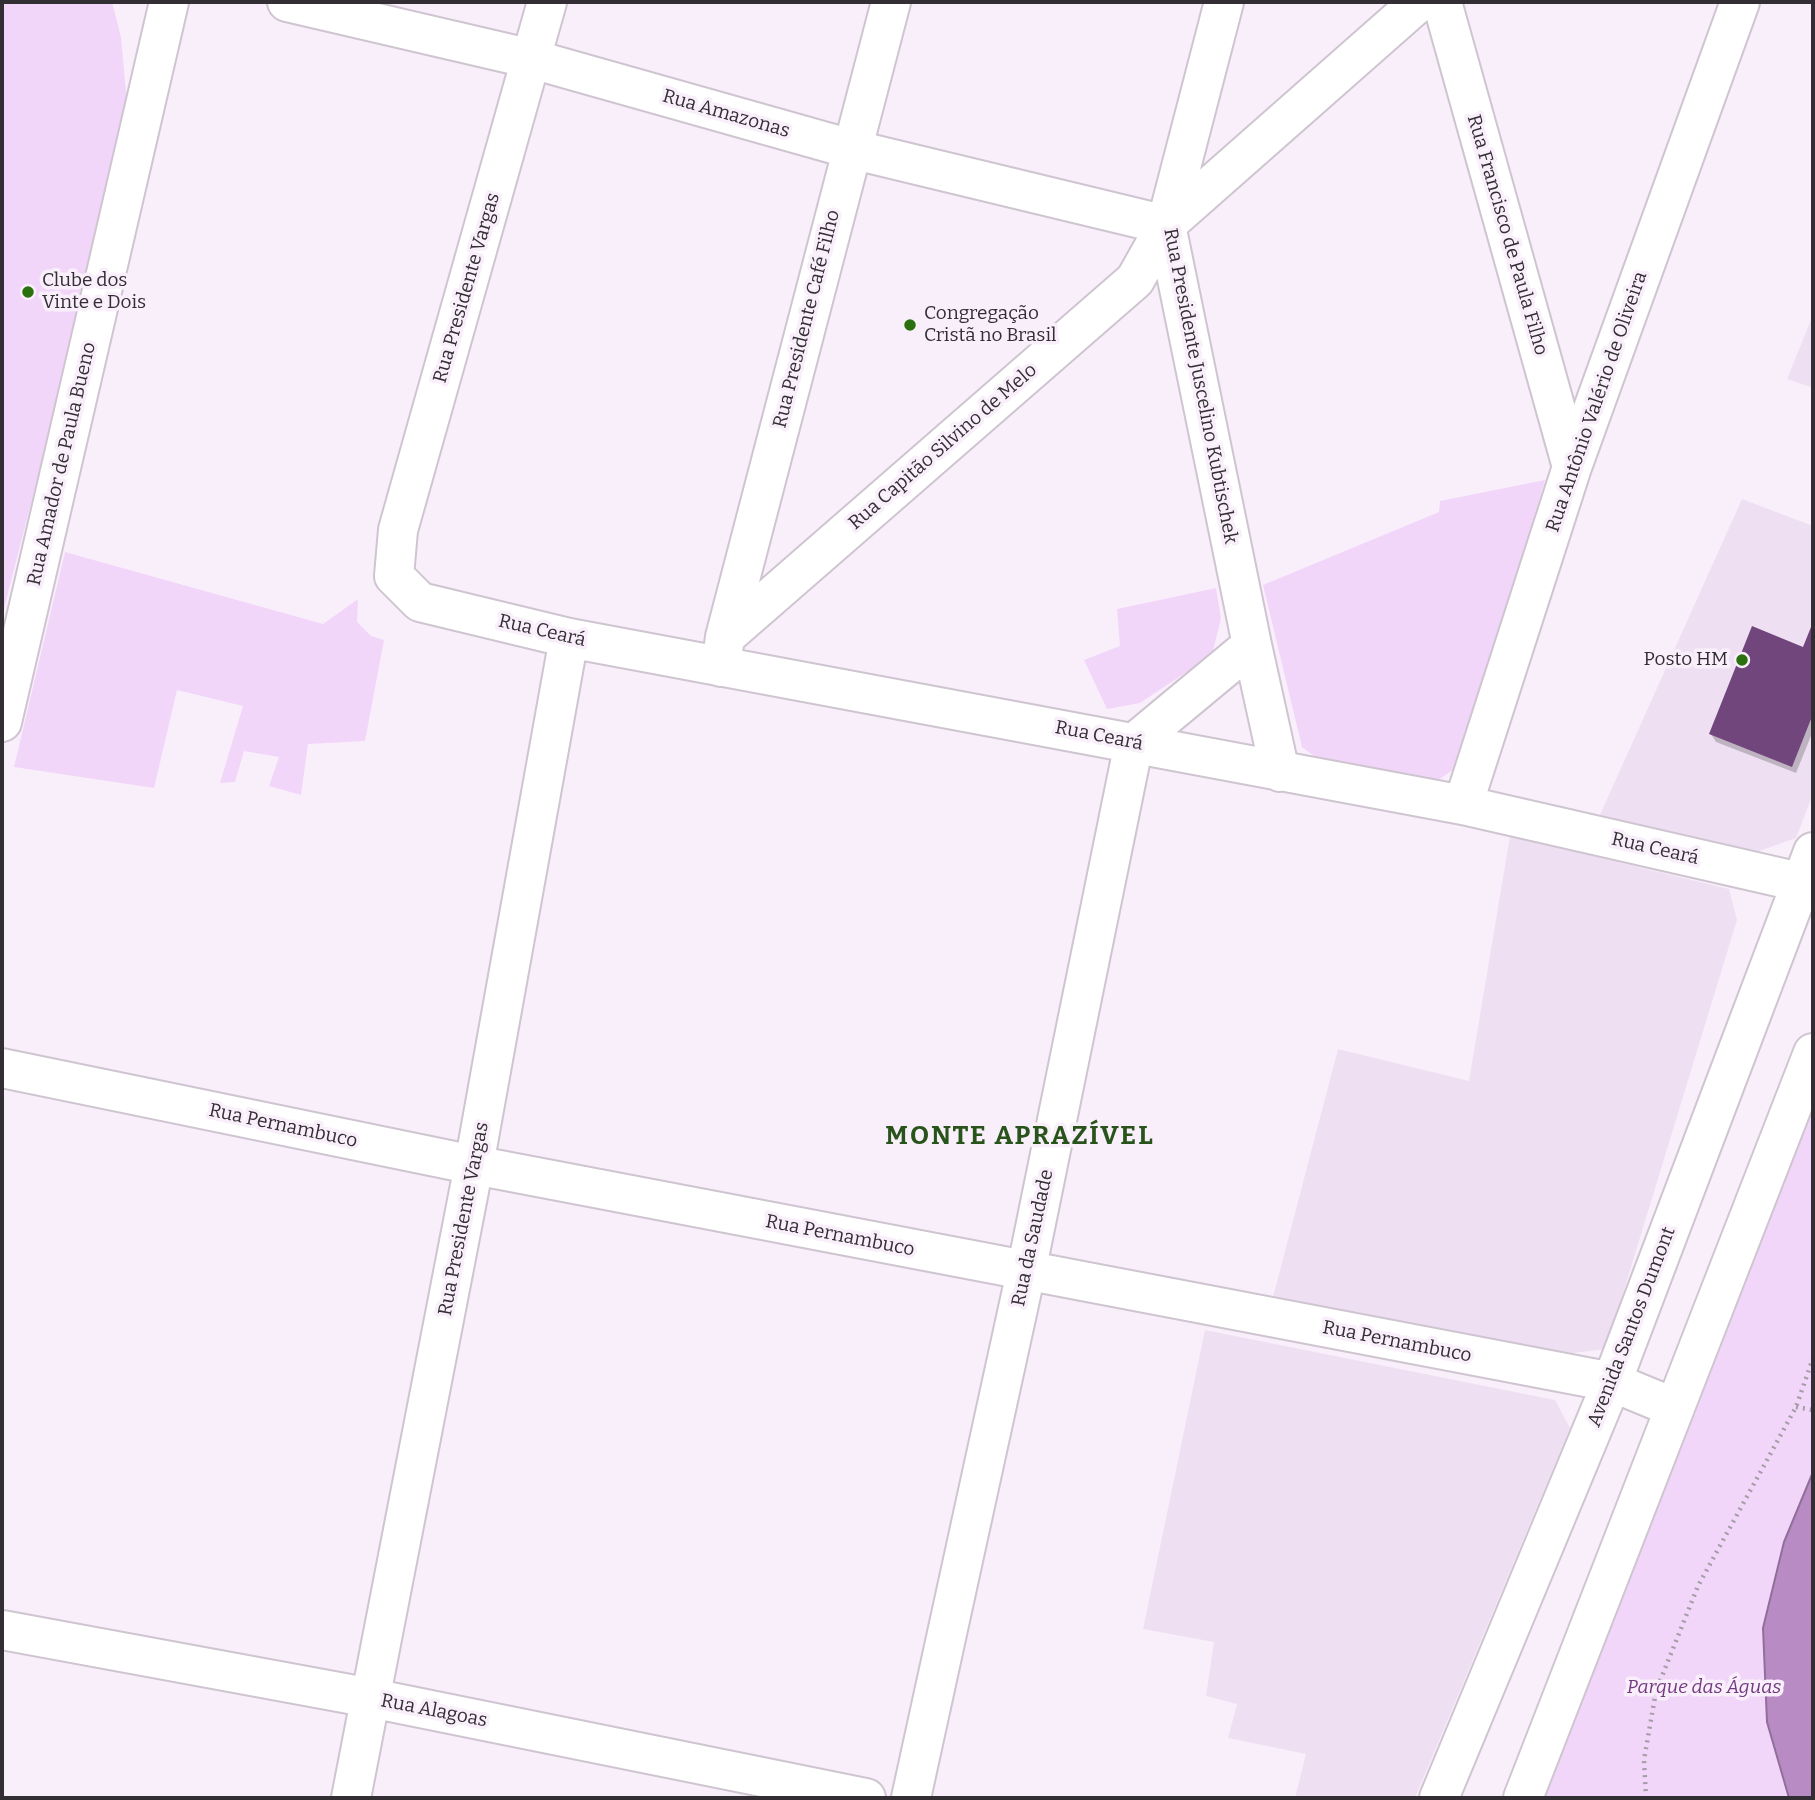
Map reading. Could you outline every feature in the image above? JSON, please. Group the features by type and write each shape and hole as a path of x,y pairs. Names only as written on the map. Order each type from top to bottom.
{"street":[{"name":"Rua Amador de Paula Bueno","path":"2,722 169,2"},
{"name":"Rua Amazonas","path":"287,2 532,59 851,149 1166,225"},
{"name":"Rua Presidente Vargas","path":"394,576 398,530 547,2"},
{"name":"Rua Presidente Café Filho","path":"723,652 891,2"},
{"name":"Rua Presidente Juscelino Kubtischek","path":"1224,2 1166,225 1280,772"},
{"name":"Rua Capitão Silvino de Melo","path":"723,652 1135,280 1166,225 1419,2"},
{"name":"Rua Francisco de Paula Filho","path":"1442,2 1572,467"},
{"name":"Rua Antônio Valério de Oliveira","path":"1463,805 1572,467 1740,2"},
{"name":"Rua Ceará","path":"394,576 420,602 569,638 723,652 1134,743 1809,873"},
{"name":"Rua Presidente Vargas","path":"351,1798 474,1165 569,638"},
{"path":"1134,743 1252,645"},
{"name":"Rua da Saudade","path":"911,1798 1026,1272 1134,743"},
{"name":"Avenida Santos Dumont","path":"1439,1798 1612,1382 1809,873"},
{"path":"1523,1798 1813,1053"},
{"name":"Rua Pernambuco","path":"2,1068 474,1165 1612,1382 1675,1408"},
{"name":"Rua Alagoas","path":"2,1630 371,1698 866,1798"}],"path":[{"path":"1647,1798 1644,1760 1656,1691 1698,1586 1797,1407 1813,1358"},
{"path":"1797,1407 1813,1410"}],"shaded area":[{"path":"1813,315 1813,388 1787,379"},
{"name":"Posto HM","path":"1742,499 1813,526 1813,794 1796,838 1751,854 1599,817"},
{"path":"1510,836 1729,889 1737,920 1606,1349 1557,1355 1273,1297 1338,1049 1469,1081"},
{"path":"1205,1330 1555,1400 1570,1428 1415,1798 1295,1798 1306,1754 1228,1738 1237,1704 1206,1696 1214,1642 1143,1629"},
{"path":"1813,1472 1813,1798 1789,1798 1767,1722 1763,1628 1784,1542"}],"green space":[{"name":"Clube dos Vinte e Dois","path":"2,2 112,2 121,37 127,104 49,434 2,616"},
{"path":"1545,480 1462,764 1438,780 1325,764 1302,747 1263,585 1439,512 1440,501"},
{"path":"65,552 323,624 358,599 357,622 371,636 384,640 365,741 308,744 301,795 269,786 279,757 244,751 235,782 220,783 243,706 177,690 154,788 14,767"},
{"path":"1216,588 1221,618 1212,655 1140,703 1107,709 1084,660 1120,646 1117,609"},
{"name":"Parque das Águas","path":"1813,1108 1813,1798 1542,1798 1693,1419"}],"building":[{"path":"1813,622 1813,714 1792,767 1709,734 1752,626 1803,647"}],"place":[{"name":"Clube dos Vinte e Dois","path":"28,292"},
{"name":"Congregação Cristã no Brasil","path":"910,325"},
{"name":"Posto HM","path":"1742,660"}],"district":[{"name":"MONTE APRAZÍVEL","path":"1020,1137"}]}
